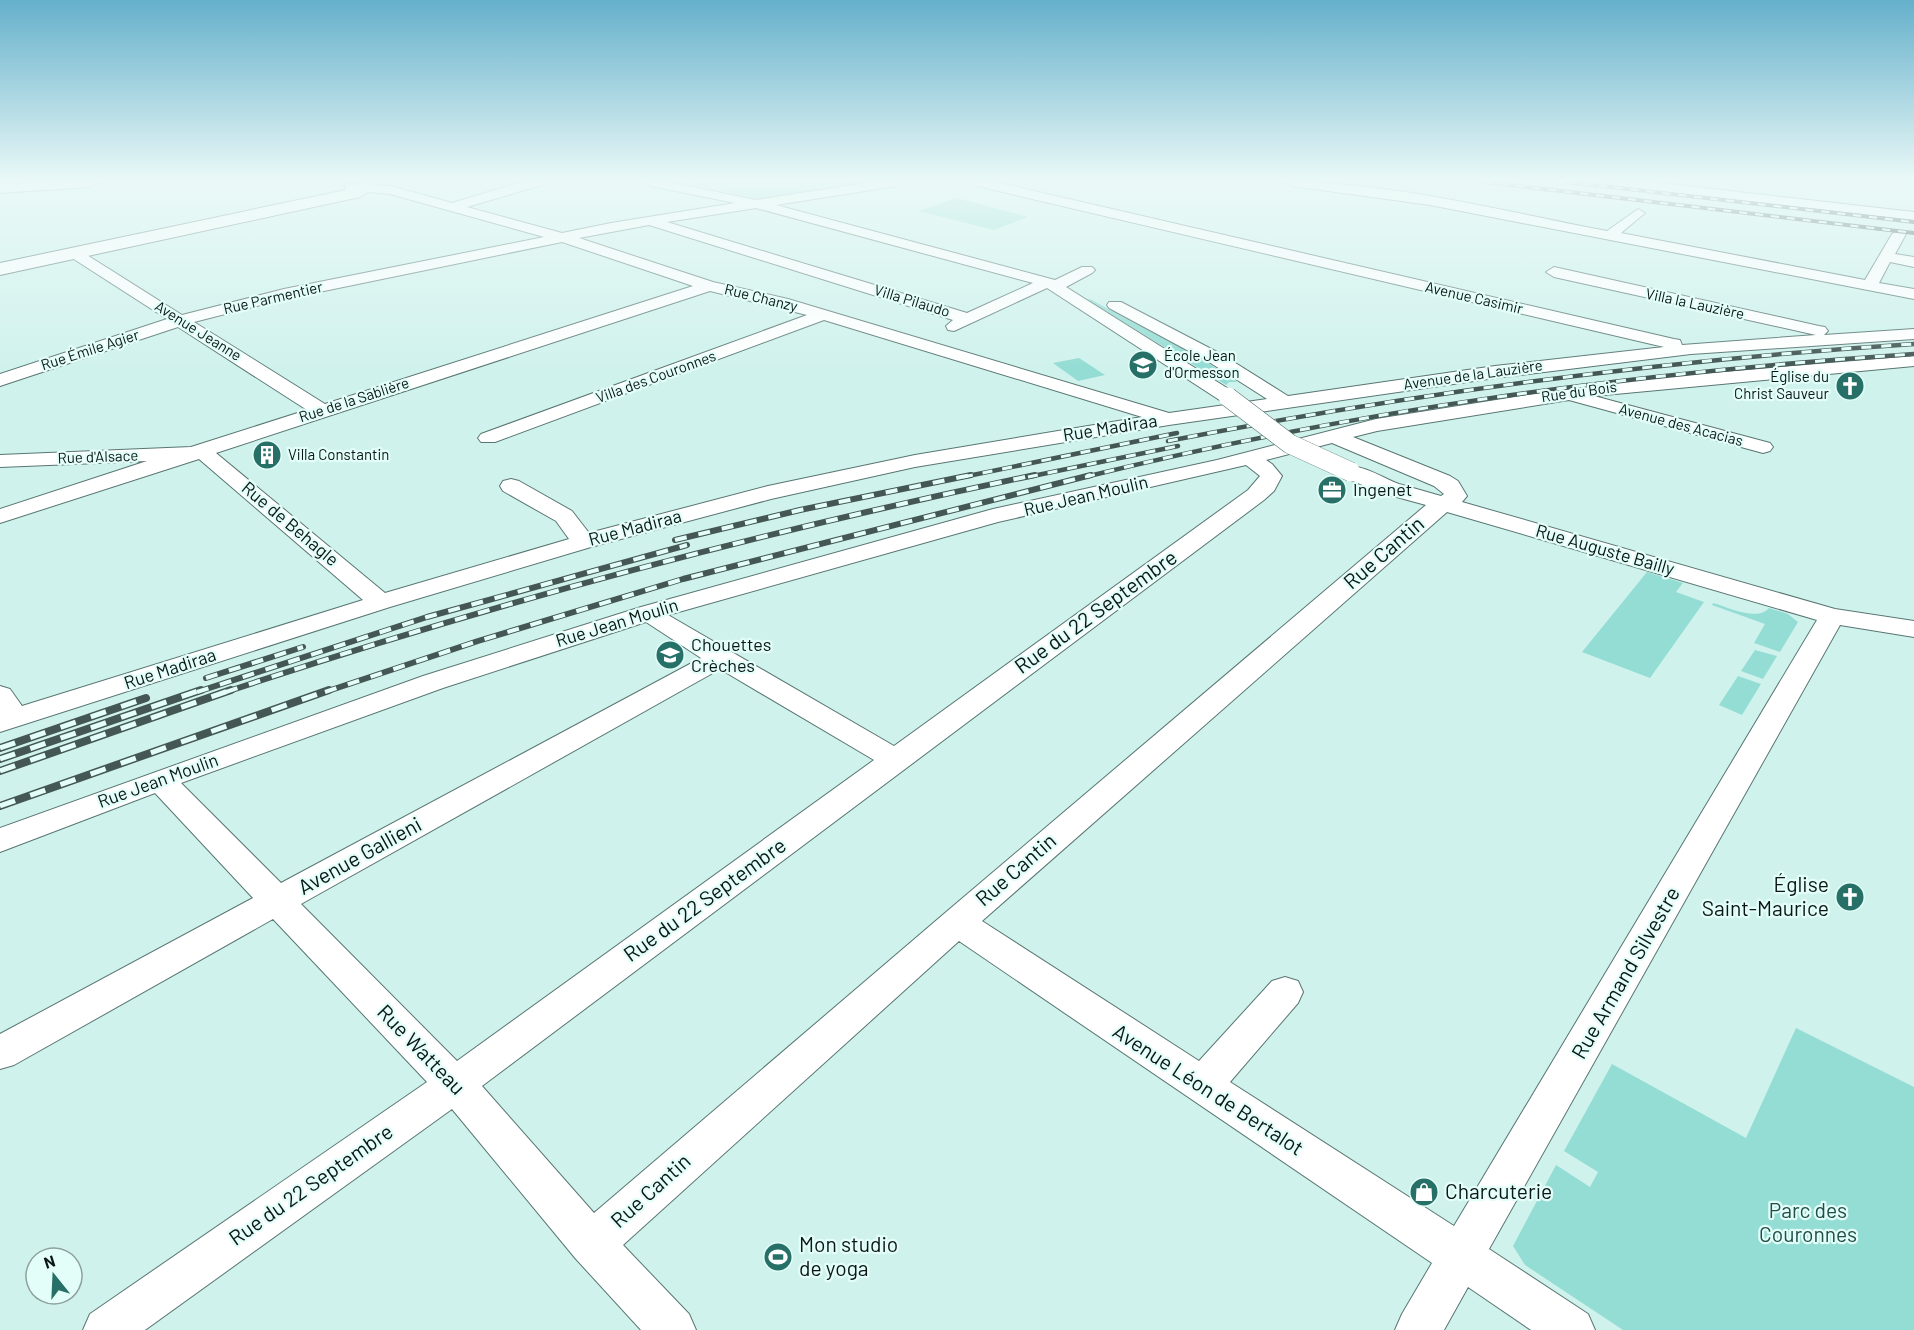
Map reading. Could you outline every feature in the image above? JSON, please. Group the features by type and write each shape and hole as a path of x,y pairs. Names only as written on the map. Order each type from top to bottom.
{"main road":[{"path":"0,269 115,244"}],"street":[{"name":"Rue Parmentier","path":"181,320 284,294 530,244"},
{"name":"Rue Chanzy","path":"581,244 709,286 782,302 1169,419"},
{"name":"Villa Pilaudo","path":"723,244 968,319"},
{"path":"902,244 1095,295 1215,358 1286,403"},
{"name":"Avenue Casimir","path":"1242,244 1691,349"},
{"path":"1652,244 1914,294"},
{"path":"1870,285 1893,244"},
{"name":"Avenue Jeanne","path":"74,253 321,410"},
{"path":"1886,257 1914,262"},
{"path":"919,342 968,319 1055,286 1088,270"},
{"name":"Villa la Lauzière","path":"1554,272 1814,329 1834,338"},
{"name":"Rue de la Sablière","path":"0,516 709,286"},
{"name":"Rue Auguste Bailly","path":"1055,286 1224,394 1290,444 1377,483 1832,616 1914,629"},
{"name":"Villa des Couronnes","path":"488,438 823,315"},
{"name":"Rue Émile Agier","path":"0,380 181,320"},
{"name":"Avenue de la Lauzière","path":"1286,403 1437,379 1691,349 1914,334"},
{"name":"Rue du Bois","path":"1250,459 1368,426 1565,394 1712,377 1914,361"},
{"name":"Avenue des Acacias","path":"1565,394 1764,447"},
{"name":"Rue Madiraa","path":"8,721 381,602 583,542 768,493 915,461 1169,419 1286,403"},
{"path":"1333,436 1450,486 1456,496 1446,504"},
{"name":"Rue d'Alsace","path":"0,461 195,452"},
{"name":"Rue de Behagle","path":"195,452 204,453 381,602"},
{"name":"Rue Jean Moulin","path":"0,840 433,682 650,612 993,516 1250,459"},
{"name":"Rue du 22 Septembre","path":"106,1330 454,1085 1256,495 1266,486 1271,476 1265,468 1250,459"},
{"path":"511,486 564,516 583,542"},
{"name":"Rue Cantin","path":"592,1244 957,922 1434,510 1446,504"},
{"path":"650,612 662,623 720,658 896,760"},
{"name":"Rue Armand Silvestre","path":"1418,1330 1832,616"},
{"name":"Avenue Gallieni","path":"0,1053 720,658"},
{"path":"0,695 8,721"},
{"name":"Rue Watteau","path":"160,780 476,1107 592,1244 673,1330"},
{"name":"Avenue Léon de Bertalot","path":"957,922 1012,961 1572,1330"},
{"path":"1202,1086 1285,992"}],"green space":[{"path":"1090,299 1205,361 1237,382 1229,382 1226,385 1088,300"},
{"path":"1079,358 1105,375 1078,381 1053,363"},
{"path":"1647,572 1683,583 1676,592 1704,602 1650,678 1582,652"},
{"path":"1713,603 1750,614 1764,612 1769,608 1788,614 1798,622 1780,652 1754,643 1765,624 1712,605"},
{"path":"1755,650 1777,656 1763,679 1741,671"},
{"path":"1738,676 1761,684 1742,715 1719,705"},
{"name":"Parc des Couronnes","path":"1796,1028 1914,1087 1914,1330 1623,1330 1525,1265 1513,1246 1556,1165 1590,1187 1598,1172 1564,1151 1612,1064 1746,1138"}],"railway":[{"path":"1168,441 1353,408 1540,380 1726,359 1914,344"},
{"path":"1085,477 1291,432 1497,397 1704,372 1914,354"},
{"path":"963,477 1177,433"},
{"path":"1028,477 1178,446"},
{"path":"675,540 800,510 971,475"},
{"path":"226,692 326,659 628,571 830,520 1035,475"},
{"path":"325,692 478,641 683,579 1091,475"},
{"path":"197,692 427,617 687,545"},
{"path":"206,678 303,647"},
{"path":"0,759 201,690"},
{"path":"0,771 231,690"},
{"path":"0,806 329,690"},
{"path":"0,748 146,698"}],"place":[{"name":"École Jean d'Ormesson","path":"1143,365"},
{"name":"Église du Christ Sauveur","path":"1850,386"},
{"name":"Villa Constantin","path":"267,455"},
{"name":"Ingenet","path":"1332,490"},
{"name":"Chouettes Crèches","path":"670,655"},
{"name":"Église Saint-Maurice","path":"1850,897"},
{"name":"Charcuterie","path":"1424,1192"},
{"name":"Mon studio de yoga","path":"778,1257"}]}
